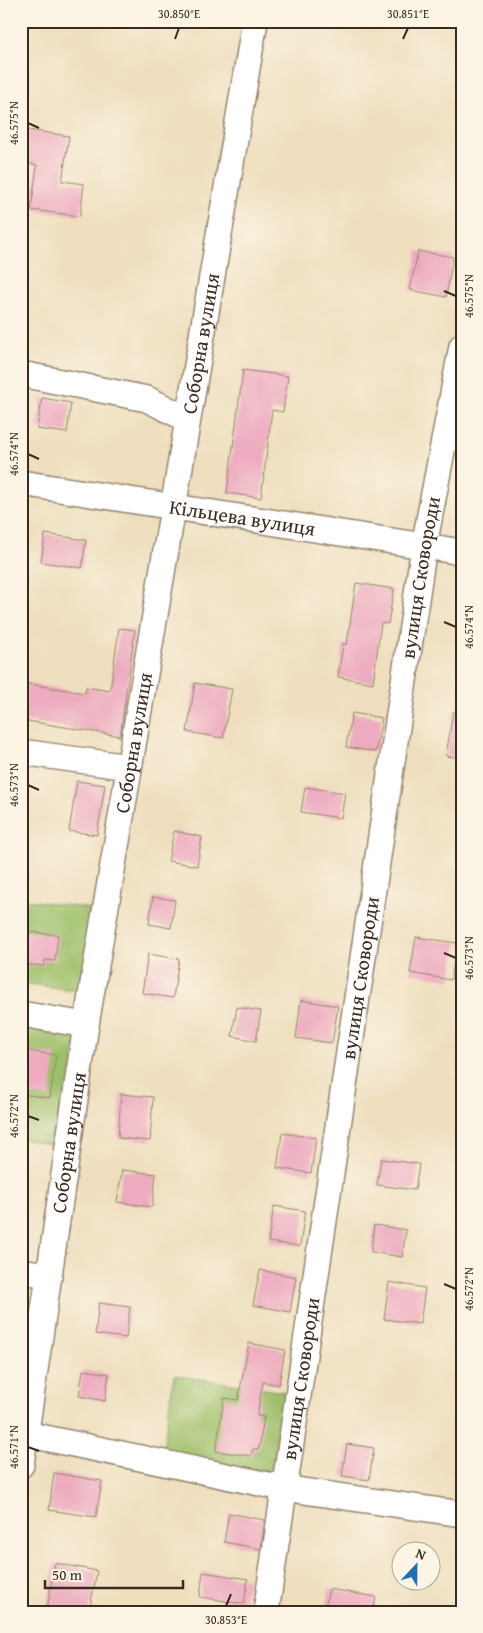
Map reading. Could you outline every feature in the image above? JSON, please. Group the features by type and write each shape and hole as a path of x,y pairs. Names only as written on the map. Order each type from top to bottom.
{"street":[{"name":"Соборна вулиця","path":"21,1465 24,1434 86,1025 255,21"},
{"name":"вулиця Сковороди","path":"266,1612 424,546 462,346"},
{"path":"21,374 148,399 187,419"},
{"name":"Кільцева вулиця","path":"21,483 462,552"},
{"path":"21,752 129,767"},
{"path":"21,1014 86,1025"},
{"path":"21,1271 49,1275"},
{"path":"24,1434 283,1488 462,1514"}],"green space":[{"path":"21,899 99,910 87,992 21,983"},
{"path":"21,1027 78,1036 59,1146 21,1139"},
{"path":"174,1375 284,1392 271,1472 162,1455"}],"building":[{"path":"21,129 69,136 62,181 84,184 80,216 31,210 37,165 21,162"},
{"path":"418,251 453,257 446,297 410,290"},
{"path":"243,370 288,376 283,412 272,410 261,498 227,493"},
{"path":"42,398 71,403 67,433 37,429"},
{"path":"45,534 86,540 82,568 41,562"},
{"path":"356,583 394,589 388,624 381,623 373,683 338,677 343,644 347,644"},
{"path":"119,628 135,630 120,736 21,720 24,683 85,693 86,687 110,691"},
{"path":"195,683 232,689 223,738 187,732"},
{"path":"453,712 462,712 462,758 446,756"},
{"path":"352,713 382,718 376,752 346,747"},
{"path":"77,781 105,785 97,835 69,831"},
{"path":"305,787 345,793 341,818 301,812"},
{"path":"174,831 202,837 197,866 168,861"},
{"path":"153,897 175,900 171,928 149,924"},
{"path":"21,931 58,935 55,961 45,960 44,966 21,964"},
{"path":"416,937 457,943 451,980 410,973"},
{"path":"148,954 179,959 173,998 142,993"},
{"path":"301,1000 338,1006 332,1043 296,1038"},
{"path":"237,1007 261,1011 256,1041 232,1036"},
{"path":"21,1050 56,1055 50,1098 21,1094"},
{"path":"121,1094 153,1097 150,1141 118,1138"},
{"path":"282,1133 316,1138 311,1173 277,1168"},
{"path":"381,1159 419,1164 415,1190 377,1185"},
{"path":"122,1170 156,1174 152,1207 117,1202"},
{"path":"274,1206 305,1211 300,1246 268,1242"},
{"path":"374,1225 406,1230 402,1257 371,1252"},
{"path":"260,1270 296,1277 290,1312 253,1305"},
{"path":"389,1282 425,1288 420,1324 384,1319"},
{"path":"99,1303 130,1307 126,1338 95,1334"},
{"path":"249,1343 285,1350 279,1385 263,1382 257,1416 264,1417 259,1449 253,1449 251,1456 216,1451 224,1398 238,1400"},
{"path":"83,1370 109,1374 105,1401 79,1396"},
{"path":"347,1444 374,1448 369,1480 342,1476"},
{"path":"54,1473 102,1481 96,1517 49,1510"},
{"path":"229,1513 265,1520 261,1549 224,1542"},
{"path":"55,1563 97,1571 89,1612 67,1612 47,1608"},
{"path":"203,1572 248,1579 244,1604 200,1597"},
{"path":"329,1589 376,1597 373,1612 324,1612"}]}
